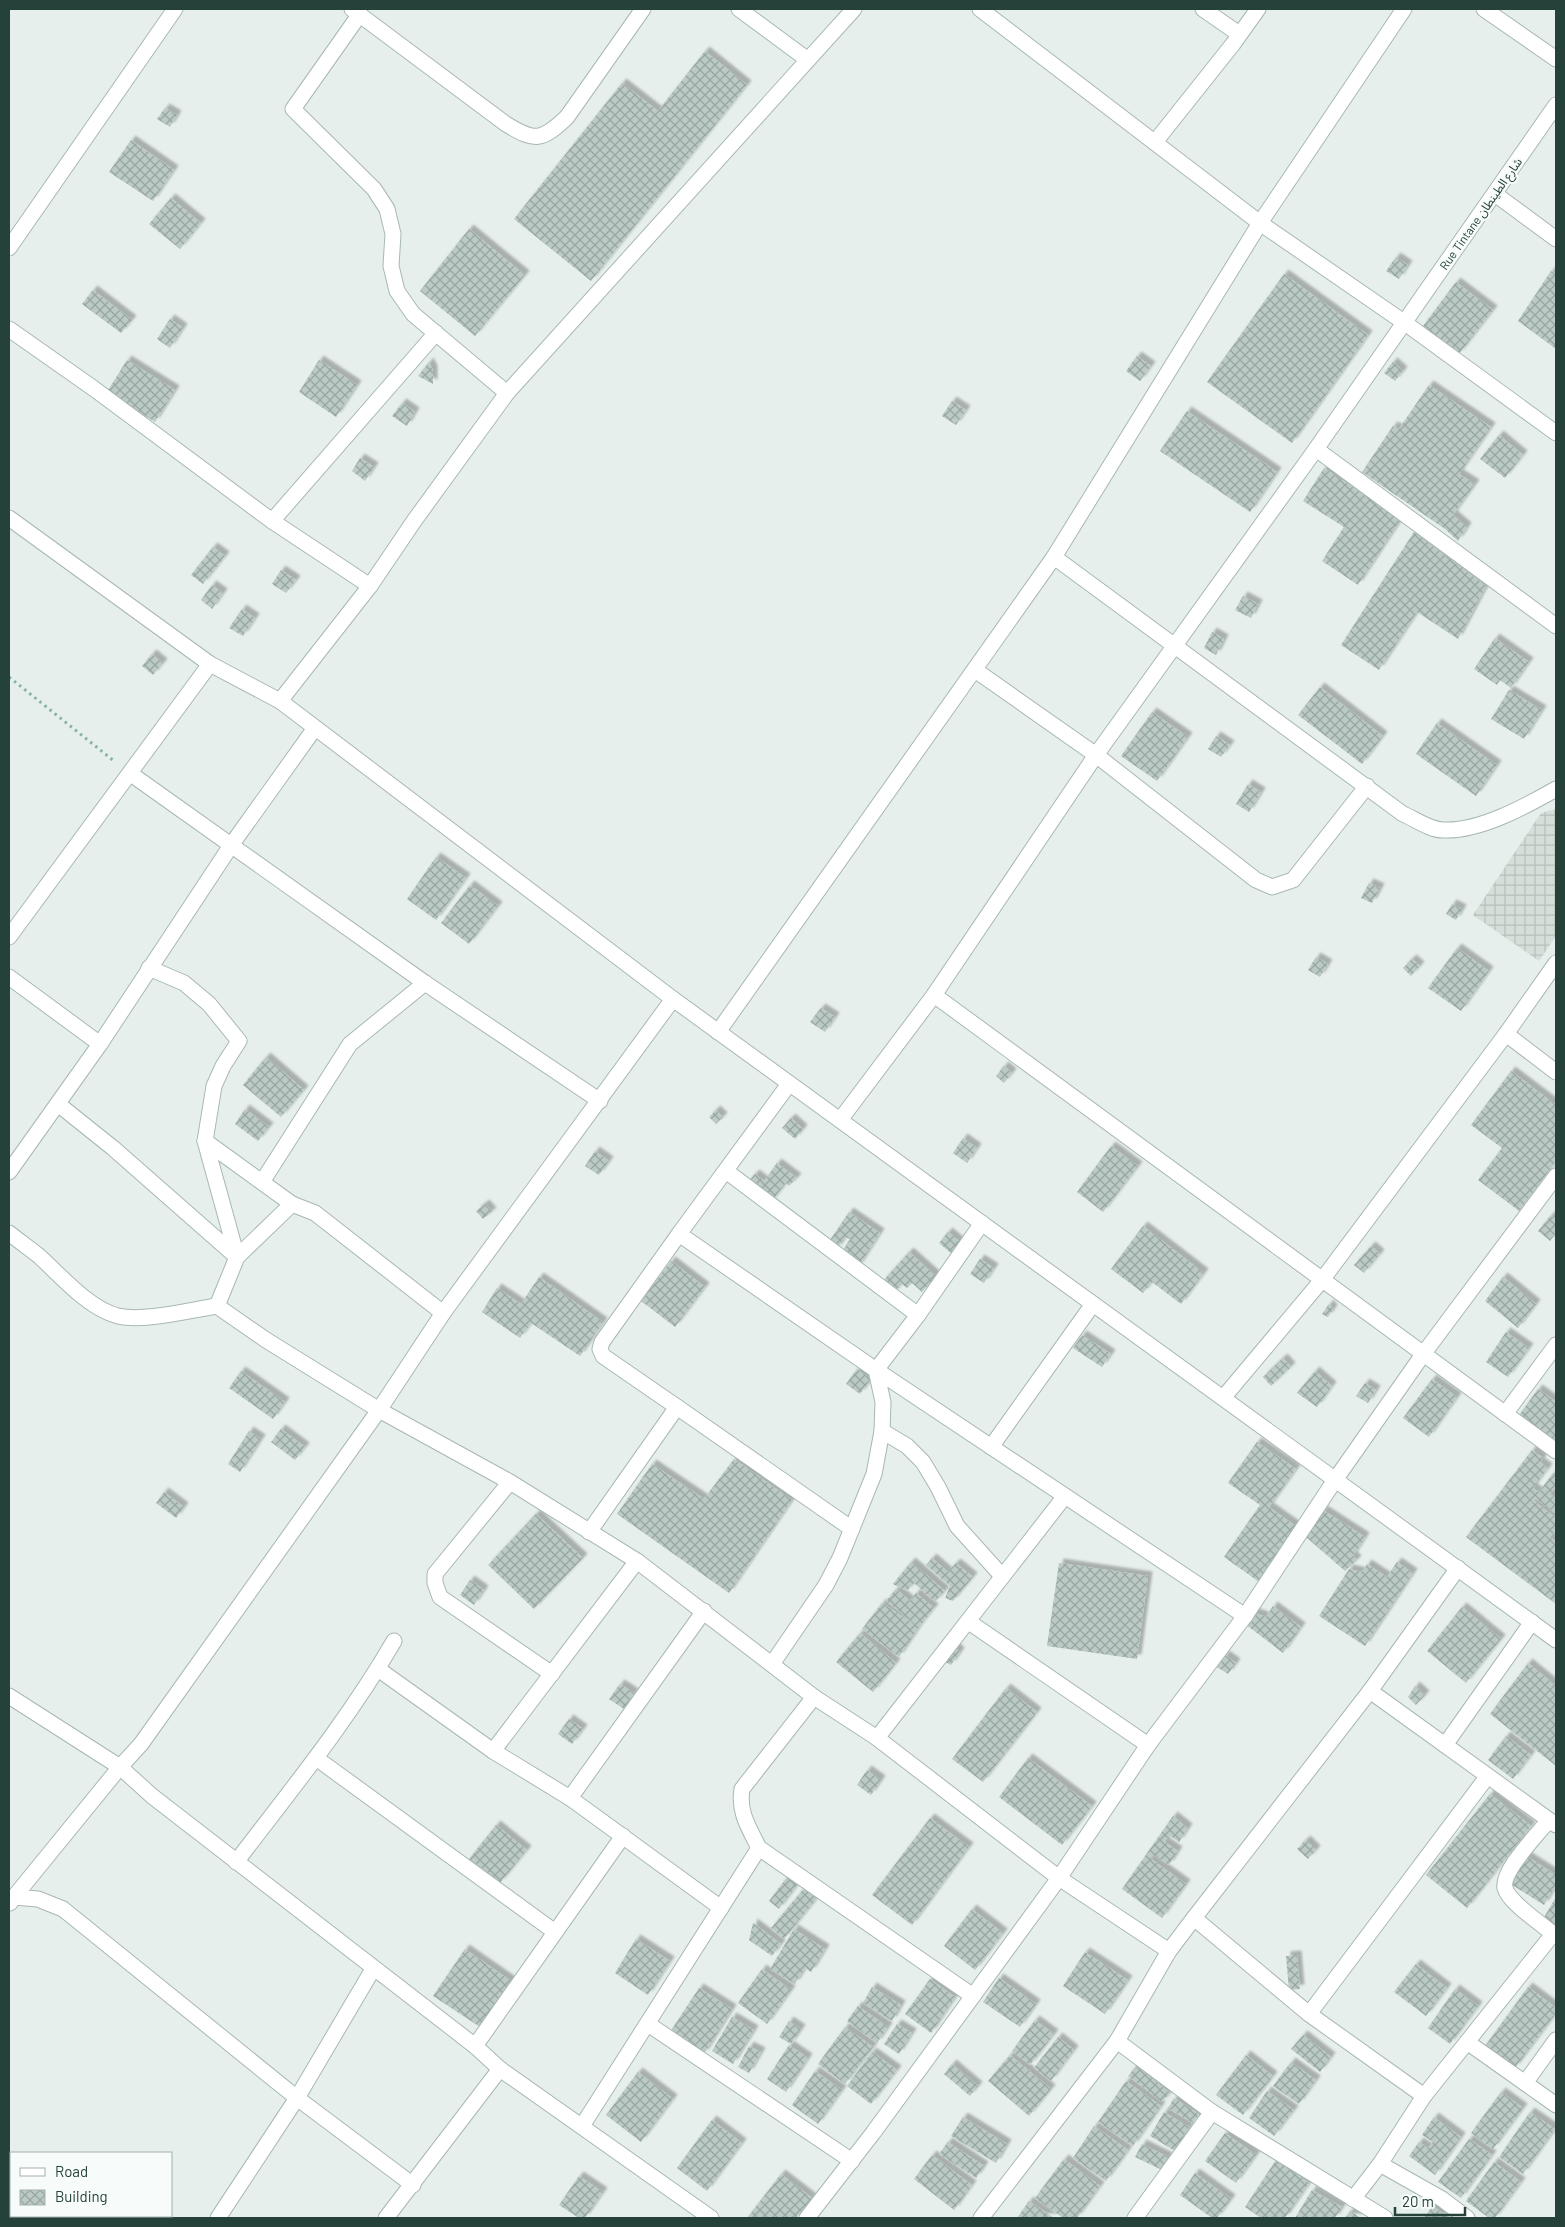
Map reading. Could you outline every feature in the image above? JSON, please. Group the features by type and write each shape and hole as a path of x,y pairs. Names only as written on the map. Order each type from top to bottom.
{"street":[{"path":"9,248 175,9"},
{"path":"507,393 413,314 397,291 391,266 393,234 387,209 374,189 293,109 356,12 506,124 525,136 538,138 555,128 567,117 643,9"},
{"path":"739,9 808,60"},
{"path":"280,701 370,586 414,521 507,393 854,9"},
{"path":"980,9 1260,222 1405,323 1556,433"},
{"path":"1203,9 1239,34"},
{"path":"1155,142 1258,9"},
{"path":"718,1032 1054,558 1260,222 1404,9"},
{"path":"1484,9 1556,59"},
{"name":"Rue Tintane شارع الطينطان","path":"840,1120 934,995 1096,755 1316,449 1556,105"},
{"path":"1495,194 1556,238"},
{"path":"9,329 93,388 272,521 370,586"},
{"path":"272,521 436,334"},
{"path":"1316,449 1556,626"},
{"path":"9,518 210,664 280,701 673,999 1556,1640"},
{"path":"1054,558 1403,814 1442,830 1486,822 1520,810 1556,789"},
{"path":"9,937 131,774 210,664"},
{"path":"975,670 1096,755 1256,880 1272,886 1293,880 1367,786"},
{"path":"9,1172 100,1044 232,844 315,728"},
{"path":"131,774 425,983 600,1101"},
{"path":"1223,1398 1322,1280 1506,1034 1556,963"},
{"path":"150,968 184,983 209,1004 239,1041 223,1066 214,1086 205,1141 237,1257"},
{"path":"9,977 100,1044"},
{"path":"262,1182 350,1044 425,983"},
{"path":"934,995 1556,1451"},
{"path":"11,1901 120,1767 141,1744 379,1410 444,1313 673,999"},
{"path":"1506,1034 1556,1072"},
{"path":"789,1084 679,1234 602,1342 600,1349 603,1356 852,1529"},
{"path":"58,1104 113,1148 237,1257"},
{"path":"205,1141 292,1204 314,1213 444,1313"},
{"path":"726,1171 918,1315"},
{"path":"807,2218 852,2161 1059,1878 1148,1744 1245,1616 1424,1353 1556,1176"},
{"path":"217,1306 237,1257 292,1204"},
{"path":"772,1664 826,1585 840,1558 874,1474 882,1431 883,1402 876,1370 918,1315 982,1223"},
{"path":"9,1233 39,1257 63,1281 95,1304 117,1316 139,1317 217,1306 266,1340 379,1410 510,1482 637,1561 814,1697 877,1738 1059,1878 1170,1951"},
{"path":"679,1234 876,1370 1245,1616"},
{"path":"991,1447 1093,1304"},
{"path":"1505,1414 1556,1345"},
{"path":"589,1532 677,1407"},
{"path":"882,1431 906,1446 923,1462 938,1486 956,1526 1002,1576"},
{"path":"510,1482 435,1574 435,1583 440,1597 552,1674"},
{"path":"877,1738 1065,1496"},
{"path":"493,1751 637,1561"},
{"path":"981,2218 1117,2041 1170,1951 1194,1918 1370,1691 1458,1568"},
{"path":"570,1798 704,1611"},
{"path":"969,1622 1148,1744"},
{"path":"1445,1744 1532,1622"},
{"path":"236,1862 316,1758 378,1669 394,1640"},
{"path":"378,1669 493,1751 570,1798 721,1908"},
{"path":"1353,2199 1380,2164 1424,2096 1555,1935 1514,1901 1505,1889 1504,1879 1513,1865 1553,1823 1370,1691"},
{"path":"9,1696 120,1767 152,1796 373,1969 475,2046 500,2069 711,2218"},
{"path":"814,1697 742,1789 741,1807 743,1818 759,1848 973,1996"},
{"path":"316,1758 555,1932"},
{"path":"1308,2014 1487,1777"},
{"path":"475,2046 623,1836"},
{"path":"582,2126 759,1848"},
{"path":"11,1901 38,1899 63,1910 297,2098 413,2185"},
{"path":"1194,1918 1308,2014 1424,2096"},
{"path":"218,2218 297,2098 373,1969"},
{"path":"648,2024 852,2161"},
{"path":"1524,2083 1556,2040"},
{"path":"1117,2041 1212,2112 1385,2218"},
{"path":"1467,2042 1556,2105"},
{"path":"386,2218 500,2069"},
{"path":"1135,2218 1212,2112"},
{"path":"1380,2164 1442,2199 1467,2218"}],"path":[{"path":"9,677 131,774"}],"shaded area":[{"path":"1556,809 1556,936 1539,961 1473,915 1541,813"}],"building":[{"path":"705,51 747,85 591,281 514,219 622,83 658,111"},
{"path":"165,108 177,115 170,127 157,119"},
{"path":"131,140 174,170 153,201 109,172"},
{"path":"171,198 201,223 180,249 149,224"},
{"path":"469,229 525,275 475,336 420,291"},
{"path":"1396,257 1408,265 1399,279 1386,271"},
{"path":"1551,271 1556,275 1556,349 1518,321"},
{"path":"1284,274 1368,335 1292,443 1207,382"},
{"path":"1456,282 1493,310 1459,354 1423,326"},
{"path":"93,290 132,320 121,333 82,304"},
{"path":"170,319 183,328 170,348 157,339"},
{"path":"1137,356 1151,366 1140,381 1126,371"},
{"path":"127,360 175,390 155,422 107,392"},
{"path":"319,360 357,385 336,417 299,392"},
{"path":"429,362 433,370 433,384 418,376"},
{"path":"1393,362 1403,371 1395,381 1384,373"},
{"path":"1429,385 1491,427 1459,474 1475,484 1453,515 1467,527 1458,541 1445,529 1362,472 1393,426 1399,429"},
{"path":"952,401 966,410 956,425 942,416"},
{"path":"402,403 415,412 407,426 392,416"},
{"path":"1187,411 1277,472 1250,512 1160,451"},
{"path":"1499,435 1523,455 1505,478 1480,459"},
{"path":"360,458 374,467 365,481 352,471"},
{"path":"1324,468 1401,519 1358,585 1322,561 1344,527 1303,501"},
{"path":"1414,532 1486,586 1458,639 1417,612 1379,670 1341,645"},
{"path":"213,547 225,556 203,584 191,575"},
{"path":"281,570 296,580 286,593 272,584"},
{"path":"212,585 223,593 212,609 201,600"},
{"path":"1243,596 1258,604 1251,618 1235,610"},
{"path":"242,609 255,618 243,636 229,628"},
{"path":"1212,632 1224,639 1216,655 1204,648"},
{"path":"1495,638 1529,662 1511,688 1500,680 1497,685 1474,669"},
{"path":"152,654 163,663 153,675 142,666"},
{"path":"1320,687 1383,736 1362,764 1298,715"},
{"path":"1509,690 1542,710 1524,739 1491,719"},
{"path":"1152,712 1188,737 1157,781 1121,756"},
{"path":"1437,723 1497,765 1476,796 1416,754"},
{"path":"1216,736 1230,745 1221,757 1208,749"},
{"path":"1248,784 1261,792 1249,812 1236,804"},
{"path":"436,857 466,878 436,920 407,899"},
{"path":"1369,883 1380,888 1372,903 1361,898"},
{"path":"470,885 498,906 469,944 441,923"},
{"path":"1452,904 1462,909 1456,920 1446,914"},
{"path":"1457,948 1489,971 1461,1011 1428,988"},
{"path":"1316,957 1328,964 1320,977 1308,970"},
{"path":"1412,959 1420,966 1411,976 1403,968"},
{"path":"821,1008 835,1017 825,1032 810,1022"},
{"path":"266,1057 304,1090 281,1117 243,1085"},
{"path":"1004,1066 1012,1073 1004,1083 996,1076"},
{"path":"1511,1071 1556,1105 1556,1161 1519,1211 1478,1180 1502,1148 1471,1125"},
{"path":"245,1109 269,1127 258,1141 235,1124"},
{"path":"716,1110 723,1117 716,1124 709,1117"},
{"path":"791,1118 803,1129 795,1139 782,1128"},
{"path":"963,1138 977,1148 967,1163 953,1153"},
{"path":"1111,1146 1138,1166 1103,1212 1077,1192"},
{"path":"595,1151 609,1161 599,1175 585,1166"},
{"path":"777,1163 797,1178 789,1186 786,1183 771,1202 747,1183 755,1174 764,1181"},
{"path":"485,1204 492,1212 483,1219 476,1211"},
{"path":"849,1212 880,1233 858,1267 840,1255 850,1239 845,1237 837,1249 828,1243"},
{"path":"1551,1215 1556,1220 1556,1233 1550,1241 1538,1231"},
{"path":"1143,1226 1204,1273 1181,1304 1152,1282 1143,1293 1111,1269"},
{"path":"948,1232 961,1243 952,1254 939,1243"},
{"path":"1371,1246 1380,1254 1364,1273 1354,1265"},
{"path":"909,1252 936,1276 922,1292 912,1283 907,1288 902,1284 894,1293 882,1282"},
{"path":"980,1259 994,1268 984,1283 970,1274"},
{"path":"671,1261 705,1287 675,1327 641,1301"},
{"path":"539,1277 603,1322 580,1356 531,1323 520,1338 482,1312 497,1288 521,1304"},
{"path":"1503,1277 1536,1304 1518,1328 1485,1301"},
{"path":"1329,1304 1333,1309 1328,1317 1322,1314"},
{"path":"1506,1332 1529,1348 1508,1377 1486,1362"},
{"path":"1082,1335 1111,1354 1102,1367 1073,1348"},
{"path":"1283,1358 1291,1367 1271,1386 1263,1377"},
{"path":"857,1369 871,1379 860,1394 846,1384"},
{"path":"241,1371 285,1402 273,1419 229,1388"},
{"path":"1315,1371 1332,1386 1317,1407 1297,1393"},
{"path":"1432,1379 1457,1397 1429,1437 1403,1418"},
{"path":"1365,1383 1376,1390 1368,1403 1356,1396"},
{"path":"1538,1389 1556,1402 1556,1448 1517,1418"},
{"path":"281,1429 305,1447 295,1460 271,1442"},
{"path":"249,1431 261,1439 240,1472 228,1464"},
{"path":"1257,1442 1296,1469 1269,1507 1300,1529 1262,1584 1224,1557 1260,1505 1228,1483"},
{"path":"1532,1450 1543,1458 1540,1462 1548,1468 1533,1488 1539,1492 1553,1473 1556,1476 1556,1486 1550,1494 1556,1499 1555,1513 1535,1498 1525,1511 1534,1501 1556,1518 1556,1529 1550,1537 1556,1542 1556,1604 1466,1537"},
{"path":"734,1459 792,1500 729,1593 617,1514 652,1464 704,1499"},
{"path":"164,1492 184,1507 176,1518 156,1503"},
{"path":"1323,1510 1365,1537 1353,1556 1357,1560 1345,1571 1306,1537"},
{"path":"536,1514 583,1558 534,1609 488,1565"},
{"path":"932,1558 948,1572 956,1563 973,1577 953,1601 945,1598 950,1586 926,1565"},
{"path":"911,1562 945,1591 935,1602 914,1583 907,1591 893,1584"},
{"path":"1397,1562 1413,1573 1365,1646 1319,1616 1349,1569 1362,1572 1367,1564 1387,1577"},
{"path":"1059,1563 1148,1576 1137,1659 1047,1646"},
{"path":"470,1580 484,1590 474,1605 460,1595"},
{"path":"896,1589 910,1601 916,1593 934,1608 899,1657 862,1629 882,1603 917,1626 886,1601"},
{"path":"1273,1606 1301,1627 1283,1653 1245,1624 1253,1612 1266,1617"},
{"path":"1462,1607 1501,1639 1466,1683 1427,1651"},
{"path":"860,1633 896,1663 873,1692 836,1662"},
{"path":"954,1646 960,1652 951,1665 943,1661"},
{"path":"1225,1655 1236,1663 1228,1674 1217,1667"},
{"path":"1528,1663 1556,1686 1556,1766 1490,1714"},
{"path":"620,1684 634,1693 624,1709 609,1699"},
{"path":"1415,1686 1425,1695 1416,1705 1408,1697"},
{"path":"1006,1688 1037,1712 983,1782 952,1759"},
{"path":"569,1719 583,1729 572,1744 558,1734"},
{"path":"1506,1736 1531,1755 1513,1779 1488,1760"},
{"path":"1028,1758 1092,1806 1062,1845 999,1797"},
{"path":"867,1770 881,1780 871,1795 857,1785"},
{"path":"1490,1794 1531,1826 1467,1908 1426,1875"},
{"path":"1173,1816 1188,1828 1179,1842 1169,1835 1165,1842 1178,1851 1169,1865 1154,1855 1151,1859 1186,1884 1162,1918 1122,1889"},
{"path":"930,1818 969,1847 912,1925 872,1895"},
{"path":"496,1825 527,1850 500,1883 469,1859"},
{"path":"1306,1840 1316,1850 1308,1859 1297,1849"},
{"path":"1526,1856 1556,1875 1556,1885 1544,1905 1509,1883"},
{"path":"791,1872 801,1880 779,1909 769,1901"},
{"path":"805,1887 818,1897 784,1939 771,1928"},
{"path":"1556,1897 1556,1927 1543,1919"},
{"path":"972,1909 1003,1933 975,1970 944,1946"},
{"path":"753,1923 781,1944 772,1956 749,1940"},
{"path":"794,1929 825,1949 811,1972 805,1968 795,1984 770,1969"},
{"path":"636,1939 670,1961 648,1995 615,1973"},
{"path":"465,1949 514,1983 483,2029 433,1996"},
{"path":"1085,1952 1128,1980 1105,2014 1063,1986"},
{"path":"1297,1955 1300,1989 1289,1990 1286,1956"},
{"path":"1416,1964 1447,1988 1426,2016 1394,1992"},
{"path":"762,1969 791,1990 767,2024 738,2003"},
{"path":"999,1978 1036,2004 1020,2027 983,2002"},
{"path":"930,1979 955,1997 931,2033 905,2014"},
{"path":"872,1987 901,2005 892,2021 863,2003"},
{"path":"1528,1987 1556,2008 1556,2013 1515,2068 1485,2046"},
{"path":"699,1988 732,2009 704,2054 670,2032"},
{"path":"1455,1989 1478,2006 1450,2044 1428,2028"},
{"path":"858,2006 888,2027 877,2043 847,2021"},
{"path":"732,2017 754,2030 733,2064 712,2051"},
{"path":"1035,2020 1054,2034 1030,2065 1012,2051"},
{"path":"789,2021 801,2029 791,2044 779,2037"},
{"path":"897,2024 912,2033 899,2054 884,2044"},
{"path":"845,2027 873,2047 845,2084 818,2064"},
{"path":"1303,2035 1331,2057 1320,2072 1291,2049"},
{"path":"1058,2037 1074,2050 1051,2081 1034,2068"},
{"path":"789,2045 808,2058 786,2092 767,2079"},
{"path":"749,2046 761,2052 749,2073 738,2067"},
{"path":"872,2052 897,2070 871,2104 847,2086"},
{"path":"1010,2055 1051,2089 1029,2116 988,2081"},
{"path":"1246,2055 1273,2076 1243,2115 1216,2095"},
{"path":"1291,2062 1316,2080 1299,2104 1273,2086"},
{"path":"952,2064 978,2086 970,2096 944,2074"},
{"path":"1136,2066 1170,2093 1162,2102 1128,2076"},
{"path":"815,2071 842,2090 818,2124 792,2105"},
{"path":"638,2072 673,2099 641,2142 606,2115"},
{"path":"1126,2081 1161,2106 1133,2146 1098,2122"},
{"path":"1267,2091 1294,2110 1274,2136 1249,2118"},
{"path":"1501,2092 1523,2108 1493,2149 1471,2133"},
{"path":"1174,2098 1199,2114 1193,2123 1168,2108"},
{"path":"1164,2112 1189,2127 1175,2151 1150,2136"},
{"path":"1530,2112 1555,2129 1523,2174 1499,2157"},
{"path":"963,2117 1007,2144 996,2163 951,2136"},
{"path":"1434,2117 1461,2137 1435,2175 1409,2156 1419,2142 1428,2148 1433,2142 1422,2135"},
{"path":"712,2120 742,2143 707,2191 677,2168"},
{"path":"1094,2126 1128,2150 1106,2181 1073,2158"},
{"path":"1225,2133 1256,2155 1236,2183 1205,2161"},
{"path":"1469,2139 1492,2155 1461,2198 1438,2182"},
{"path":"948,2142 984,2166 976,2178 939,2154"},
{"path":"1142,2144 1168,2157 1162,2170 1135,2157"},
{"path":"932,2155 972,2185 954,2210 914,2179"},
{"path":"1064,2159 1100,2186 1077,2218 1063,2218 1035,2198"},
{"path":"1276,2160 1309,2183 1285,2218 1261,2218 1245,2207"},
{"path":"1494,2162 1521,2182 1495,2218 1489,2218 1466,2201"},
{"path":"1195,2173 1231,2199 1217,2218 1212,2218 1180,2195"},
{"path":"781,2174 812,2198 796,2218 747,2218"},
{"path":"579,2176 603,2192 585,2218 579,2218 559,2205"},
{"path":"1312,2190 1342,2207 1335,2218 1295,2218"},
{"path":"1029,2201 1054,2218 1017,2218"},
{"path":"1433,2206 1449,2218 1424,2218"},
{"path":"1350,2211 1361,2218 1345,2218"}]}
